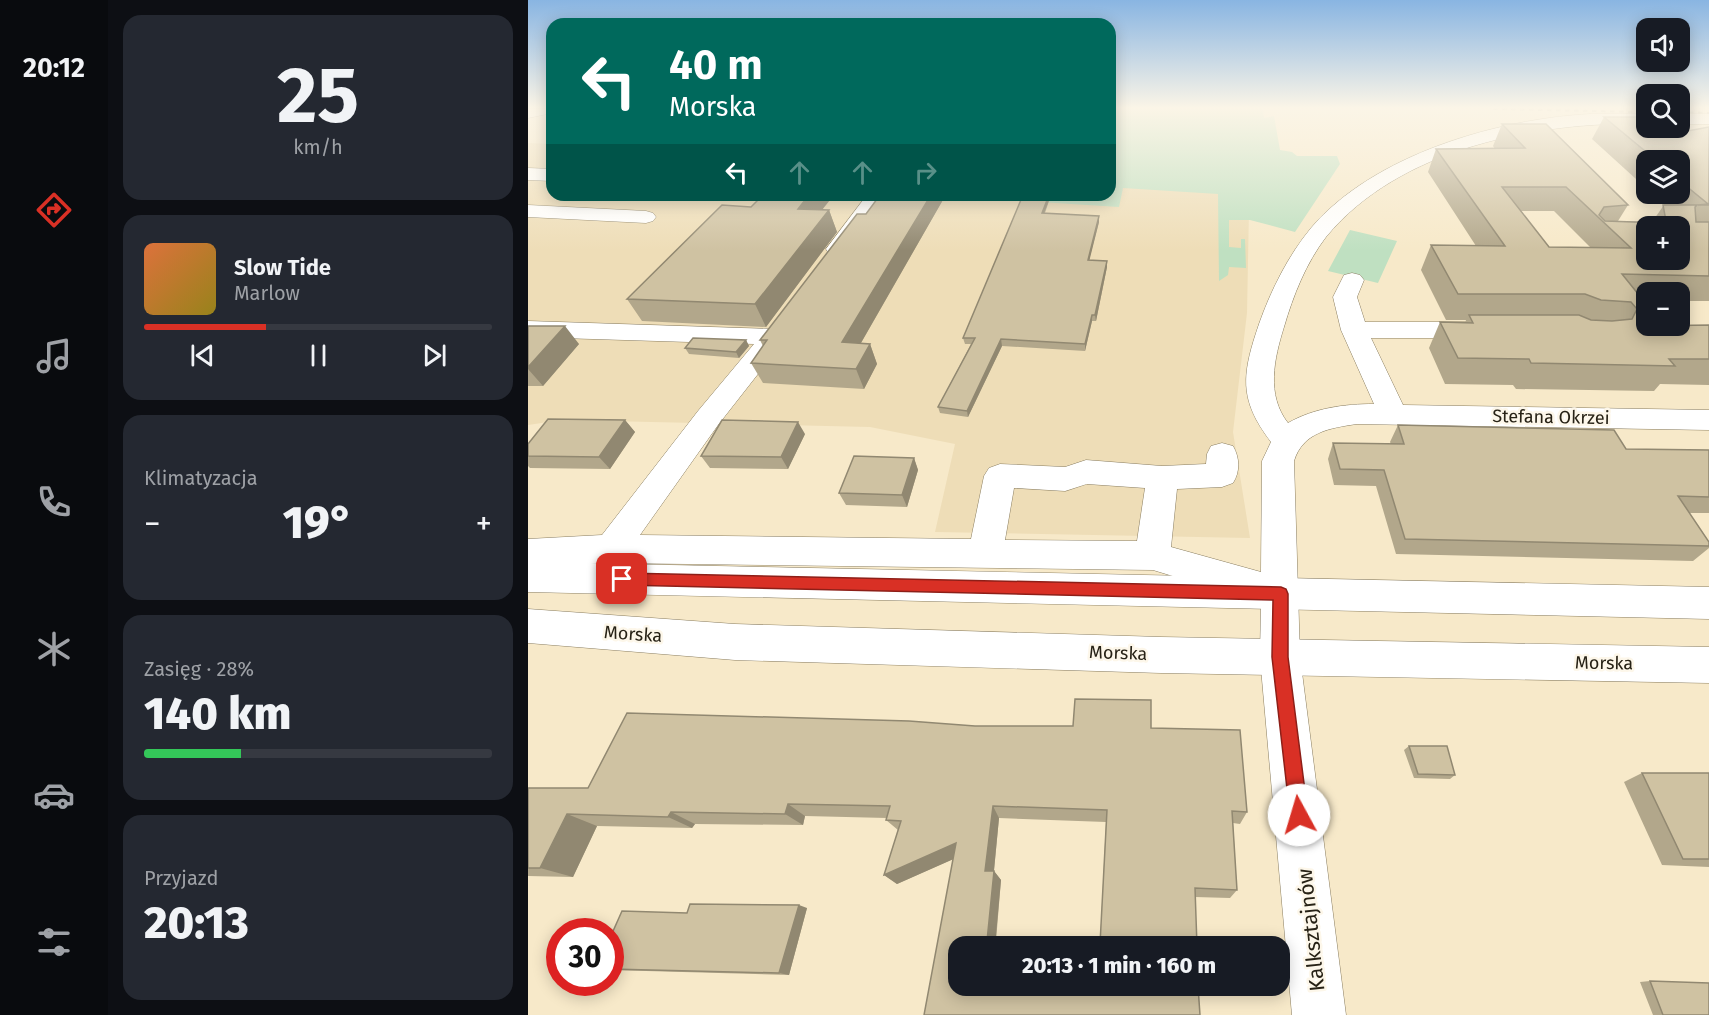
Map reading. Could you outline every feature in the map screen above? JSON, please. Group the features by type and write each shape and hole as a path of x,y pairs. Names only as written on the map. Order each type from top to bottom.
{"main road":[{"path":"1281,594 1278,460 1286,441 1262,403 1260,389 1266,337 1302,256 1335,215 1373,186 1406,167 1434,156"},
{"path":"528,174 546,175"},
{"path":"822,271 873,201"},
{"path":"528,211 646,217"},
{"path":"1352,280 1345,297 1354,330 1393,414"},
{"path":"528,329 780,328 708,418 612,549"},
{"path":"1354,330 1501,330"},
{"name":"Stefana Okrzei","path":"1286,441 1306,427 1330,418 1393,414 1703,428"},
{"path":"986,555 1000,476 1065,478 1086,472 1162,478 1222,475 1222,454"},
{"path":"1153,556 1162,478"},
{"path":"528,553 612,549 1153,556 1281,594"},
{"path":"528,577 1709,603"},
{"name":"Kalksztajnów","path":"1281,594 1280,657 1296,783 1319,1015"},
{"name":"Morska","path":"528,626 735,642 1280,657 1709,665"}],"shaded area":[{"path":"528,156 546,156 546,201 1116,201 1116,156 1250,156 1247,313 1233,432 1250,538 935,532 955,444 870,427 562,420 528,425"}],"green space":[{"path":"1116,156 1337,156 1340,164 1295,232 1250,220 1229,220 1229,247 1241,248 1241,239 1245,239 1246,268 1229,267 1228,275 1219,281 1218,194 1123,188 1119,207 1025,201 1116,201"},
{"path":"1350,230 1397,241 1378,283 1328,271"}],"building":[{"path":"1441,156 1579,156 1628,205 1604,207 1599,215 1605,221 1636,222 1636,270 1690,270 1690,216 1665,216 1663,205 1697,205 1695,207 1696,222 1709,222 1709,276 1622,274 1636,291 1636,308 1631,302 1601,300 1585,294 1458,294 1431,245 1505,246","holes":["1502,187 1566,187 1631,248 1549,247"]},
{"path":"1690,156 1709,156 1709,205 1698,205 1708,204 1690,189"},
{"path":"757,201 804,201 798,209 829,210 755,304 627,299 722,205 751,207"},
{"path":"876,201 927,201 842,342 870,344 856,369 751,363 767,340 760,340 857,214 866,214"},
{"path":"1020,201 1047,201 1042,213 1099,216 1088,260 1107,261 1095,315 1092,315 1085,344 1001,339 967,411 938,407 975,338 963,338"},
{"path":"1636,311 1636,336 1690,336 1690,325 1709,325 1709,359 1669,359 1675,366 1531,363 1529,359 1458,358 1440,322 1473,323 1469,315 1579,315 1591,320 1632,319"},
{"path":"528,326 565,326 528,367"},
{"path":"693,338 746,340 736,352 685,348"},
{"path":"548,419 625,420 599,457 528,456 528,444"},
{"path":"722,420 798,422 781,457 701,456"},
{"path":"1398,425 1614,430 1626,449 1709,450 1709,497 1678,496 1709,542 1709,546 1405,539 1384,470 1340,469 1333,443 1404,444"},
{"path":"854,456 914,458 902,495 839,493"},
{"path":"1075,699 1151,700 1151,728 1240,730 1247,812 1232,811 1237,890 1195,888 1197,936 1100,936 1107,810 993,806 985,871 994,871 988,936 948,936 948,996 1199,996 1200,1015 924,1015 956,843 884,875 901,821 886,820 890,806 788,804 785,814 671,812 668,817 567,814 540,868 528,868 528,788 588,788 627,713 909,721 975,726 1073,726"},
{"path":"1409,746 1447,746 1455,775 1418,774"},
{"path":"1642,773 1709,773 1709,859 1683,859"},
{"path":"690,904 799,905 779,973 624,969 624,918 619,918 622,911 687,913"},
{"path":"1650,981 1709,983 1709,1015 1663,1015"}],"route":[{"path":"622,579 1281,594 1280,657 1299,815"}]}
